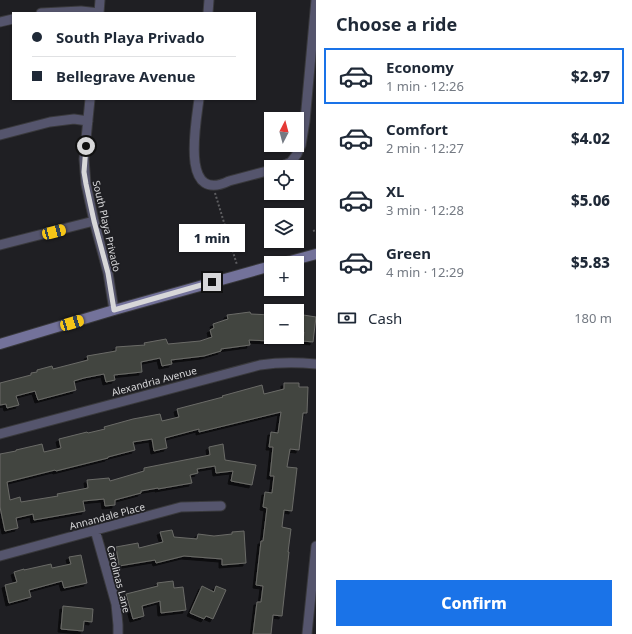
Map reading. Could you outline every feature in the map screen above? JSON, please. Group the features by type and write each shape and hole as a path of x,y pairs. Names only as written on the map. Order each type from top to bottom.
{"main road":[{"path":"304,257 316,254"},
{"path":"0,344 264,268"}],"street":[{"path":"99,12 100,0"},
{"path":"208,12 209,0"},
{"path":"292,160 301,145 303,133 316,0"},
{"path":"61,12 90,12"},
{"path":"0,22 12,19"},
{"name":"South Playa Privado","path":"90,100 84,172 94,221 108,273 114,310"},
{"path":"199,100 195,160 200,179 209,185 223,184 264,172"},
{"path":"0,134 50,122 74,119 88,121"},
{"path":"0,246 94,221"},
{"name":"Alexandria Avenue","path":"0,434 260,365 278,362 316,364"},
{"name":"Annandale Place","path":"0,556 181,507 222,506"},
{"name":"Carolinas Lane","path":"95,530 116,604 118,634"},
{"path":"307,634 316,546"}],"path":[{"path":"209,185 240,274"}],"building":[{"path":"250,312 251,314 264,315 264,341 249,340 250,345 221,349 221,351 204,356 171,360 172,364 162,366 160,358 141,362 142,372 114,375 115,380 106,382 104,374 84,378 74,381 76,390 38,400 35,391 16,396 19,405 7,408 6,404 0,405 0,383 31,375 31,373 37,372 37,370 52,366 53,369 88,360 87,356 116,351 116,347 145,345 144,343 166,339 168,344 200,341 212,337 210,330 214,328 213,324 228,319 227,315"},
{"path":"304,315 316,317 313,342 304,341"},
{"path":"284,383 299,383 299,387 308,387 307,413 303,413 299,450 290,449 287,467 297,468 292,511 284,510 282,527 291,529 289,552 282,616 273,615 271,634 253,634 257,602 261,602 263,586 256,585 261,541 263,541 267,508 263,507 265,492 272,493 274,476 270,476 273,447 269,447 271,432 278,433 281,412 199,432 199,429 165,438 167,448 154,451 152,439 133,442 135,450 56,471 7,482 10,500 20,497 21,502 58,496 57,494 88,488 87,480 109,478 110,481 144,471 144,468 210,455 209,447 223,444 225,460 256,465 252,485 231,481 233,471 216,473 215,466 197,469 198,473 190,475 192,483 141,491 141,493 115,500 115,505 105,506 104,499 83,501 85,511 34,520 33,514 16,518 18,528 5,531 0,507 0,454 42,444 44,452 61,448 59,439 105,429 104,427 133,419 160,414 162,421 179,417 177,409 262,385 264,394 284,389"},
{"path":"172,530 174,537 197,539 198,534 214,536 244,531 246,563 222,565 222,559 184,556 156,563 155,560 119,566 116,547 138,543 139,548 163,542 160,532"},
{"path":"81,555 87,583 64,588 62,581 29,590 31,597 9,603 5,585 17,582 14,572 51,564 52,568 71,564 69,557"},
{"path":"173,581 174,588 183,587 186,610 161,613 160,601 142,606 144,616 133,619 126,594 158,586 157,583"},
{"path":"202,586 214,592 216,586 226,590 213,619 206,616 204,619 190,613"},
{"path":"63,606 93,609 92,622 84,621 83,631 61,629"}],"route":[{"path":"86,146 84,172 88,197 108,273 114,310 212,282"}]}
